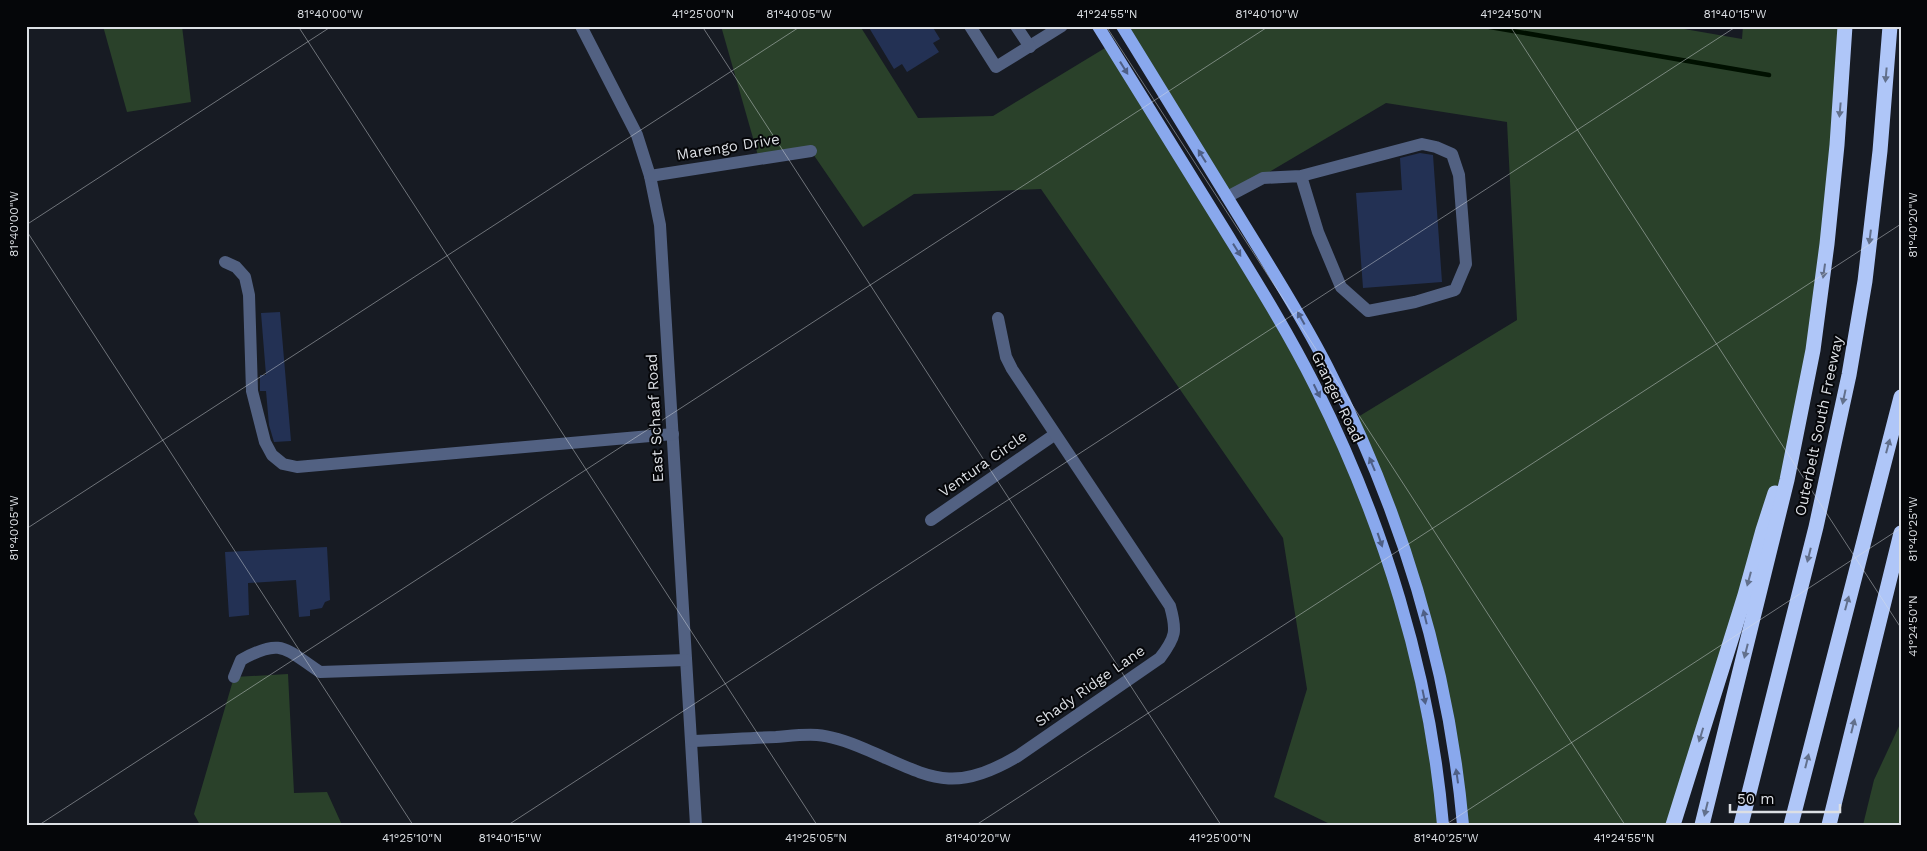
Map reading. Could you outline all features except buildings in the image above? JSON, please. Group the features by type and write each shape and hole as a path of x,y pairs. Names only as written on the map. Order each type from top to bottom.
{"highway":[{"path":"1702,825 1765,571 1801,416 1813,350 1827,244 1842,85 1845,26"},
{"name":"Outerbelt South Freeway","path":"1741,825 1816,528 1849,375 1865,281 1877,178 1890,26"},
{"path":"1791,825 1901,396"},
{"path":"1673,825 1745,595 1762,530 1801,416"},
{"path":"1829,825 1901,533"}],"main road":[{"name":"Granger Road","path":"1098,26 1293,343 1332,421 1360,484 1399,596 1414,653 1429,727 1443,825"},
{"name":"Granger Road","path":"1122,26 1296,308 1327,366 1380,482 1420,601 1434,654 1450,730 1463,825"},
{"path":"1211,208 1227,197"}],"street":[{"name":"East Schaaf Road","path":"581,26 636,135 650,176 660,225 696,825"},
{"path":"970,26 996,67 1062,26"},
{"path":"1016,26 1030,47"},
{"path":"1227,197 1263,178 1300,176 1422,144 1452,154 1459,175 1466,264 1454,290 1415,302 1368,311 1341,287 1318,232 1300,176"},
{"name":"Marengo Drive","path":"650,176 811,151"},
{"path":"225,262 236,267 245,277 249,295 252,391 265,442 272,455 283,464 297,467 673,434"},
{"name":"Shady Ridge Lane","path":"692,741 819,735 854,744 913,772 936,778 955,779 980,774 1001,766 1160,658 1169,646 1175,634 1170,606 1054,435 1006,357 998,318"},
{"name":"Ventura Circle","path":"931,520 1054,435"},
{"path":"234,677 241,660 255,652 276,647 289,650 320,672 686,660"}],"green space":[{"path":"103,26 182,26 191,102 127,112"},
{"path":"721,26 860,26 918,118 993,116 1110,45 1315,385 1399,596 1443,825 1332,825 1274,797 1307,689 1283,538 1041,189 914,194 863,227 811,151 759,159"},
{"path":"1122,26 1667,26 1742,39 1743,26 1845,26 1801,416 1763,529 1673,825 1463,825 1423,609 1353,420 1517,320 1507,122 1386,103 1227,197"},
{"path":"288,674 294,793 327,792 342,825 200,825 194,814 234,677"},
{"path":"1901,722 1901,825 1863,825 1874,780"}],"waterway":[{"path":"1484,26 1769,75"}]}
